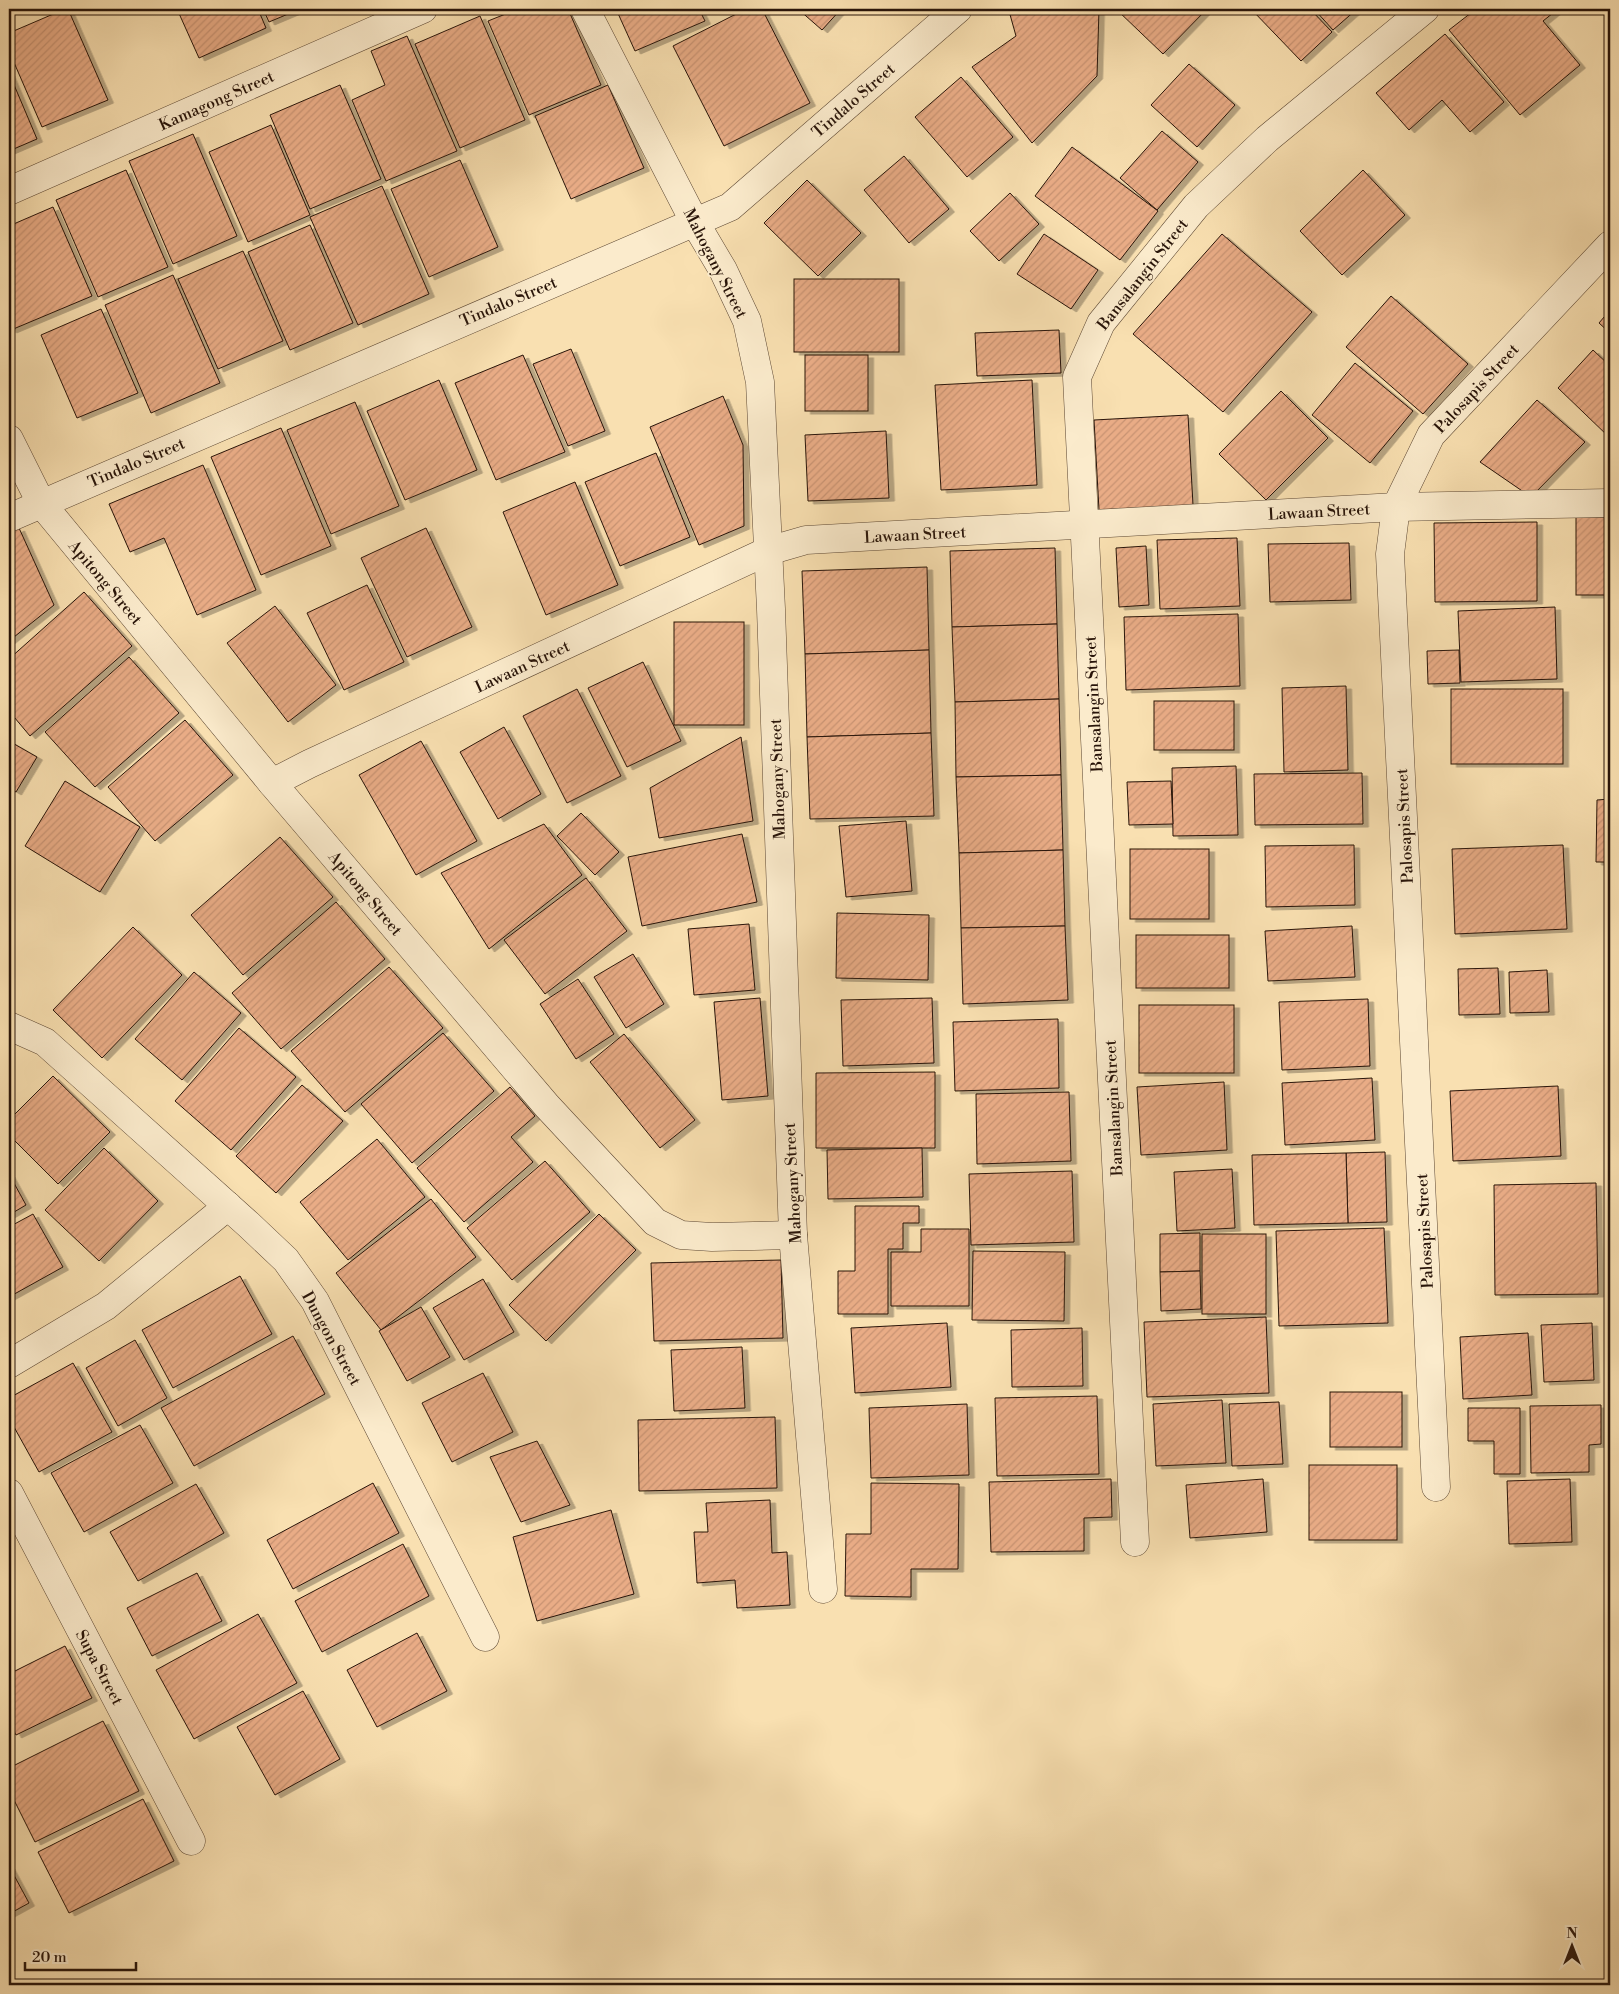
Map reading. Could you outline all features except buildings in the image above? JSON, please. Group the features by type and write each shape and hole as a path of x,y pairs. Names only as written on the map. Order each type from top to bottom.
{"street":[{"name":"Kamagong Street","path":"9,191 423,9"},
{"name":"Mahogany Street","path":"585,9 694,221 723,270 747,322 760,382 793,1235 823,1589"},
{"name":"Tindalo Street","path":"9,518 730,207 958,9"},
{"name":"Bansalangin Street","path":"1135,1542 1077,377 1101,323 1196,206 1267,139 1425,9"},
{"name":"Palosapis Street","path":"1436,1487 1390,554 1396,507 1431,435 1610,245"},
{"name":"Apitong Street","path":"9,439 41,503 272,783 547,1106 655,1222 681,1235 712,1237 793,1235"},
{"name":"Lawaan Street","path":"272,783 309,764 768,551 806,540 1396,507 1610,503"},
{"name":"Dungon Street","path":"9,1026 45,1042 286,1260 315,1301 485,1636"},
{"path":"9,1364 106,1306 228,1206"},
{"name":"Supa Street","path":"9,1493 191,1841"}]}
